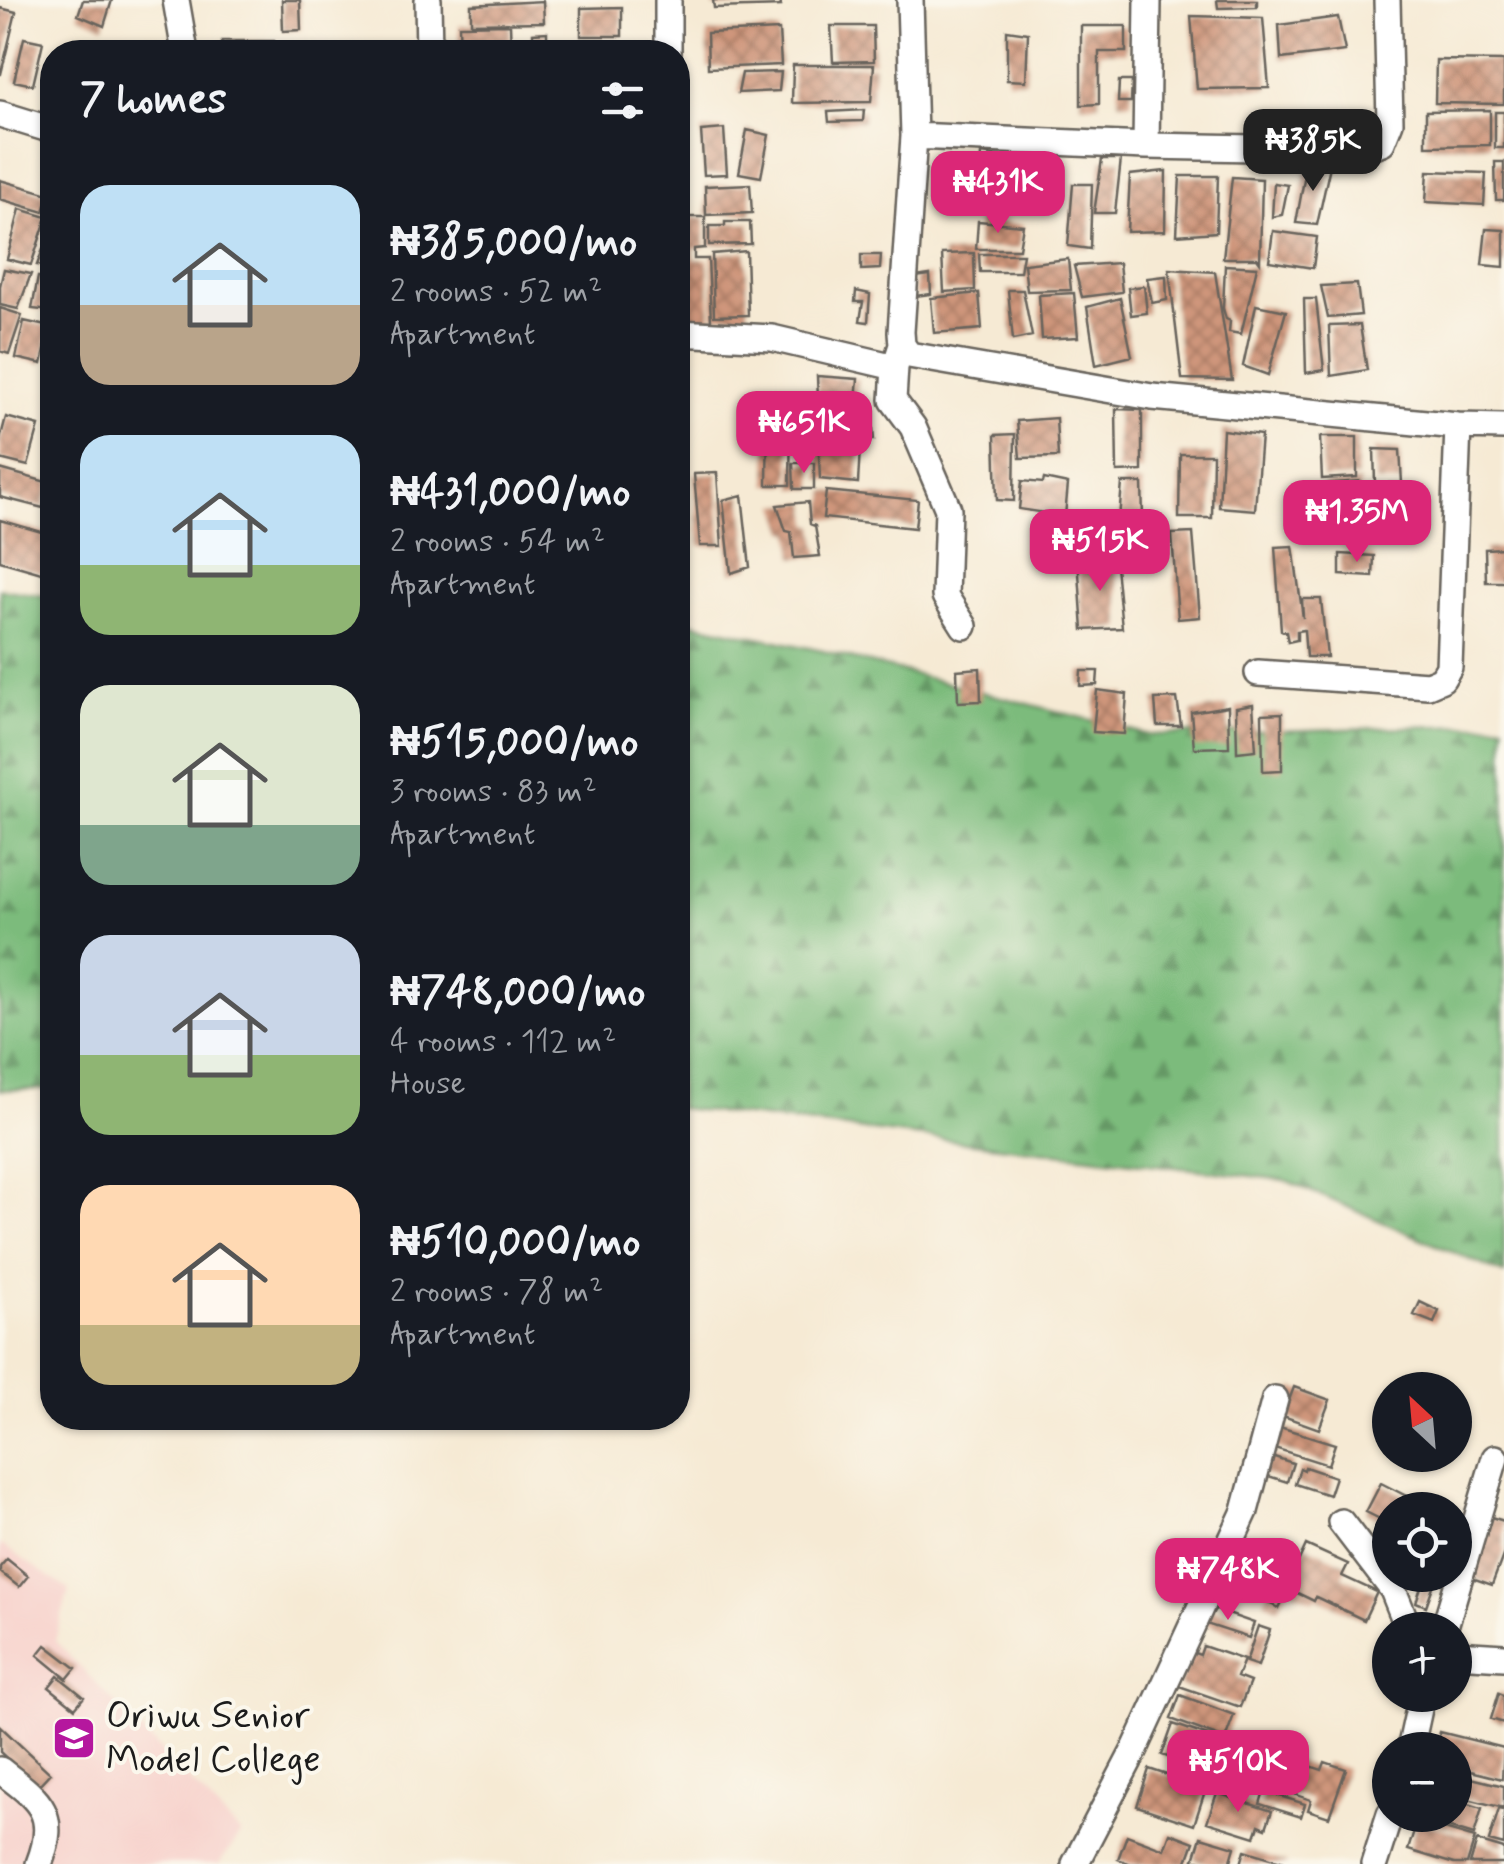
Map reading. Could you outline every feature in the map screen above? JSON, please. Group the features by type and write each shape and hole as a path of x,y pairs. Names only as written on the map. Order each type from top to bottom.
{"street":[{"path":"176,0 182,40"},
{"path":"428,0 429,40"},
{"path":"668,0 668,40"},
{"path":"910,0 914,136 893,400 913,428 948,508 945,596 964,626"},
{"path":"1146,146 1148,0"},
{"path":"914,136 1362,150 1382,142 1390,122 1388,0"},
{"path":"0,114 40,126"},
{"path":"690,334 772,338 910,356 1152,397 1504,427"},
{"path":"1258,673 1428,686 1442,678 1450,667 1458,426"},
{"path":"1075,1864 1134,1749 1245,1512 1275,1399"},
{"path":"1449,1612 1494,1458"},
{"path":"1341,1522 1393,1590 1402,1612"},
{"path":"1472,1655 1504,1656"},
{"path":"0,1770 34,1796 47,1822 47,1842 39,1864"},
{"path":"1374,1864 1384,1832"}],"shaded area":[{"name":"Oriwu Senior Model College","path":"0,1544 69,1590 55,1641 241,1834 219,1864 0,1864"}],"green space":[{"path":"0,589 40,595 40,1089 0,1090"},
{"path":"690,623 819,650 1149,735 1504,724 1504,1274 1285,1180 690,1109"}],"building":[{"path":"83,0 112,0 104,26 78,15"},
{"path":"282,0 300,0 301,30 283,31"},
{"path":"713,0 780,0 781,6 714,8"},
{"path":"1217,0 1257,0 1257,7 1218,8"},
{"path":"543,1 544,22 471,23 471,5"},
{"path":"622,7 622,36 581,36 581,8"},
{"path":"0,8 16,12 1,74 0,74"},
{"path":"1191,16 1263,18 1269,88 1197,89"},
{"path":"1338,17 1345,51 1281,59 1279,25"},
{"path":"510,24 511,40 460,40 459,25"},
{"path":"831,26 873,26 874,61 833,62"},
{"path":"1081,26 1126,26 1126,52 1099,52 1099,104 1081,105"},
{"path":"779,30 781,65 708,68 707,33"},
{"path":"1007,30 1028,33 1026,81 1007,80"},
{"path":"547,32 547,40 533,40 533,33"},
{"path":"24,38 40,41 33,85 14,81"},
{"path":"1436,60 1504,61 1504,104 1435,103"},
{"path":"793,65 874,65 871,102 792,103"},
{"path":"781,72 779,91 738,93 742,73"},
{"path":"1119,81 1132,81 1131,102 1118,102"},
{"path":"864,110 863,121 829,122 828,112"},
{"path":"1490,110 1490,145 1426,146 1426,111"},
{"path":"1495,112 1504,112 1504,148 1495,148"},
{"path":"724,129 727,174 704,175 701,131"},
{"path":"747,130 769,135 761,177 739,173"},
{"path":"981,154 1012,158 1009,173 980,170"},
{"path":"1102,159 1121,159 1115,213 1094,213"},
{"path":"1495,162 1504,162 1504,200 1496,200"},
{"path":"1307,163 1330,166 1317,225 1296,223"},
{"path":"1166,171 1165,231 1127,232 1130,175"},
{"path":"1428,171 1486,173 1484,205 1426,202"},
{"path":"1180,176 1218,176 1216,232 1177,235"},
{"path":"1232,177 1262,179 1260,262 1257,258 1223,258"},
{"path":"0,180 40,191 40,211 0,199"},
{"path":"1274,183 1288,185 1282,215 1272,217"},
{"path":"750,184 752,213 706,215 705,186"},
{"path":"1073,184 1092,184 1090,249 1068,246"},
{"path":"20,209 40,215 40,238 31,265 7,259"},
{"path":"690,217 705,217 705,248 694,249 694,259 708,259 711,321 690,321"},
{"path":"978,221 1023,225 1019,249 976,249"},
{"path":"725,222 750,222 751,244 709,245 709,226 725,226"},
{"path":"1486,229 1504,230 1504,267 1482,265"},
{"path":"1273,231 1317,237 1313,268 1269,261"},
{"path":"746,251 748,315 714,316 712,254"},
{"path":"974,253 975,290 944,292 942,254"},
{"path":"979,254 1023,254 1020,272 980,272"},
{"path":"861,255 881,255 880,269 861,270"},
{"path":"1068,259 1071,290 1027,291 1024,264"},
{"path":"1119,263 1122,292 1082,297 1074,266"},
{"path":"1225,265 1257,267 1241,334 1229,332 1230,321 1223,308"},
{"path":"4,269 31,274 18,309 0,305"},
{"path":"1169,269 1215,272 1232,380 1182,379"},
{"path":"930,275 931,294 915,296 915,277"},
{"path":"1166,276 1167,300 1152,303 1147,278"},
{"path":"38,277 40,277 40,310 32,309"},
{"path":"1357,284 1361,315 1328,318 1321,286"},
{"path":"1144,286 1147,313 1131,315 1128,288"},
{"path":"1008,290 1023,290 1032,336 1013,340"},
{"path":"856,291 870,294 868,322 860,321 863,302 855,302"},
{"path":"979,293 982,329 934,333 931,298"},
{"path":"1074,293 1078,337 1042,339 1039,295"},
{"path":"1120,298 1132,356 1096,365 1087,307"},
{"path":"1304,299 1316,299 1324,370 1306,373"},
{"path":"1256,305 1286,311 1268,375 1243,366"},
{"path":"0,308 22,315 9,354 0,351"},
{"path":"24,321 40,325 40,364 16,358"},
{"path":"1360,325 1367,370 1331,376 1329,326"},
{"path":"817,376 858,379 856,399 818,399"},
{"path":"817,408 832,408 840,420 839,414 857,413 858,420 841,421 848,431 873,429 874,440 854,440 860,448 858,483 820,479"},
{"path":"1116,409 1142,410 1142,471 1117,472"},
{"path":"768,412 791,414 790,485 767,485"},
{"path":"6,417 39,426 28,466 0,459"},
{"path":"1056,418 1058,457 1020,458 1017,421"},
{"path":"1223,430 1261,435 1255,510 1219,507"},
{"path":"1015,434 1014,501 997,500 995,435"},
{"path":"1320,437 1357,437 1357,477 1322,479"},
{"path":"1374,449 1400,450 1402,483 1375,483"},
{"path":"1180,454 1213,454 1212,518 1179,518"},
{"path":"793,463 814,463 814,489 794,489"},
{"path":"0,469 40,480 40,507 0,497"},
{"path":"717,473 722,546 700,546 694,474"},
{"path":"1044,479 1068,484 1065,516 1019,509 1022,481 1043,483"},
{"path":"1360,481 1360,514 1323,515 1324,484"},
{"path":"1122,483 1142,483 1143,519 1119,519"},
{"path":"826,491 918,500 915,528 823,518"},
{"path":"1364,494 1373,494 1374,529 1363,531"},
{"path":"742,495 750,567 731,573 723,500"},
{"path":"808,502 820,556 794,558 791,532 786,531 777,505"},
{"path":"1071,519 1119,519 1117,549 1073,552"},
{"path":"0,520 40,532 40,573 0,561"},
{"path":"1163,524 1165,552 1121,554 1123,527"},
{"path":"1193,533 1200,617 1178,619 1172,534"},
{"path":"1293,546 1303,618 1302,599 1321,599 1327,657 1306,657 1304,630 1297,631 1297,640 1288,642 1286,632 1281,630 1275,547"},
{"path":"1504,548 1504,582 1486,582 1485,549"},
{"path":"1340,554 1374,556 1373,577 1340,575"},
{"path":"1115,556 1122,628 1083,630 1078,559"},
{"path":"980,668 981,701 958,702 957,670"},
{"path":"1081,671 1098,671 1097,685 1080,686"},
{"path":"1097,690 1127,694 1124,734 1093,732"},
{"path":"1177,698 1181,726 1157,726 1155,699"},
{"path":"1253,704 1256,750 1237,752 1236,707"},
{"path":"1228,706 1229,747 1194,748 1191,712"},
{"path":"1282,713 1282,770 1263,771 1262,714"},
{"path":"1420,1302 1439,1311 1434,1323 1414,1315"},
{"path":"1294,1387 1330,1400 1319,1429 1283,1416"},
{"path":"1273,1425 1335,1444 1328,1465 1268,1446"},
{"path":"1268,1455 1293,1463 1287,1482 1262,1474"},
{"path":"1300,1468 1335,1477 1329,1495 1295,1484"},
{"path":"1381,1483 1399,1492 1376,1492"},
{"path":"1491,1517 1504,1521 1504,1553 1492,1585 1472,1578"},
{"path":"1306,1545 1348,1564 1342,1576 1377,1592 1364,1620 1316,1597 1314,1601 1291,1590 1289,1581 1233,1563 1239,1552 1295,1569"},
{"path":"7,1559 28,1576 19,1587 0,1572"},
{"path":"1275,1578 1290,1586 1279,1608 1264,1601"},
{"path":"1419,1592 1431,1592 1426,1606 1416,1602"},
{"path":"1208,1607 1254,1623 1249,1638 1203,1623"},
{"path":"1258,1626 1270,1630 1258,1666 1246,1662"},
{"path":"46,1645 76,1668 67,1679 38,1655"},
{"path":"1203,1646 1244,1660 1237,1677 1250,1682 1240,1707 1179,1686 1192,1652 1200,1655"},
{"path":"58,1676 84,1697 75,1708 49,1687"},
{"path":"1499,1693 1504,1695 1504,1723 1491,1719"},
{"path":"1180,1695 1234,1715 1225,1739 1171,1719"},
{"path":"1173,1724 1223,1741 1212,1772 1162,1755"},
{"path":"0,1726 50,1773 37,1787 0,1752"},
{"path":"1472,1740 1504,1748 1502,1779 1472,1771"},
{"path":"1265,1751 1322,1770 1325,1762 1346,1769 1329,1817 1308,1810 1311,1800 1254,1780"},
{"path":"1149,1769 1206,1788 1194,1825 1137,1806"},
{"path":"1472,1778 1504,1786 1504,1808 1472,1800"},
{"path":"1264,1791 1305,1804 1301,1817 1260,1804"},
{"path":"1217,1793 1272,1811 1266,1828 1259,1825 1255,1837 1207,1822"},
{"path":"1472,1805 1482,1808 1474,1835 1464,1832 1472,1832"},
{"path":"1499,1809 1504,1810 1504,1845 1489,1841"},
{"path":"1414,1832 1455,1832 1475,1838 1467,1864 1454,1864 1408,1850"},
{"path":"1170,1833 1194,1842 1186,1864 1131,1864 1118,1859 1127,1835 1164,1849"},
{"path":"1201,1837 1235,1847 1230,1864 1194,1859"},
{"path":"1477,1841 1504,1849 1504,1864 1470,1864"},
{"path":"1245,1850 1287,1863 1287,1864 1241,1864"}],"place":[{"name":"Oriwu Senior Model College","path":"74,1738"}]}
